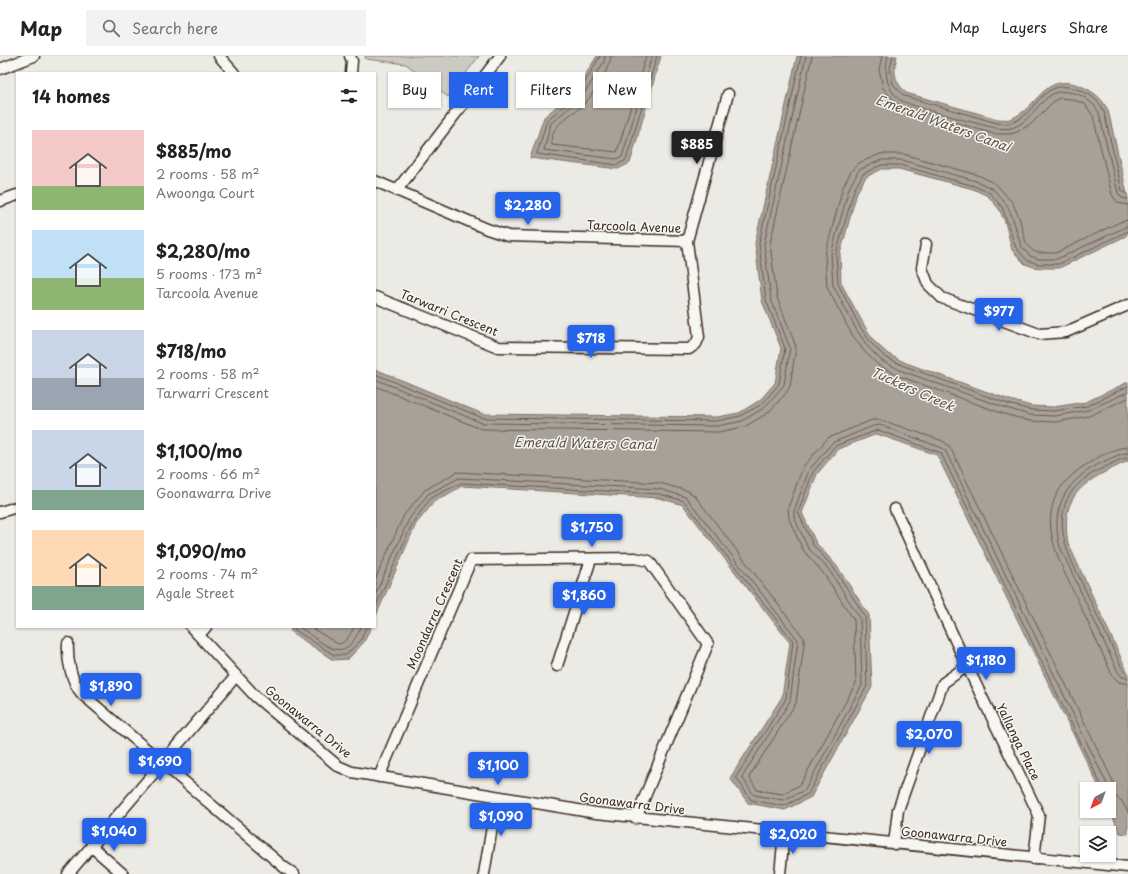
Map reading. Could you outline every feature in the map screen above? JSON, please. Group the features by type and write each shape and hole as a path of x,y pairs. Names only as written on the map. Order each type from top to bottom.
{"street":[{"path":"0,69 34,56"},
{"path":"219,56 233,72"},
{"path":"350,56 352,61 351,72"},
{"path":"397,190 500,56"},
{"path":"686,241 728,94"},
{"name":"Tarcoola Avenue","path":"376,181 487,230 508,236 686,241"},
{"path":"0,201 16,195"},
{"name":"Tarwarri Crescent","path":"376,297 498,347 689,349 696,344 699,337 686,241"},
{"path":"926,244 922,268 928,284 942,298 1039,334 1066,332 1128,305"},
{"path":"0,505 16,507"},
{"path":"0,512 16,507"},
{"name":"Yallanga Place","path":"895,509 967,666 1039,815 1034,859"},
{"name":"Moondarra Crescent","path":"379,777 471,560 635,558 649,561 708,644 636,818"},
{"path":"557,666 591,559"},
{"name":"Goonawarra Drive","path":"192,628 256,697 338,766 352,772 497,797 636,818 1034,859 1128,867"},
{"path":"199,635 205,628"},
{"path":"68,643 67,659 77,689 93,705 161,764 294,874"},
{"path":"894,844 898,810 943,683 967,666"},
{"path":"68,874 236,676"},
{"path":"484,874 497,797"},
{"path":"780,874 784,834"},
{"path":"91,846 123,874"}],"shaded area":[{"path":"365,56 479,56 467,72 449,72 448,97 441,92 441,72 416,72 406,64 366,59"}],"water":[{"path":"597,56 661,56 651,91 651,72 593,72 593,108 646,108 630,163 618,169 530,158 544,117 555,108 585,108 585,75"},
{"path":"797,56 897,56 895,72 899,84 906,93 998,119 1009,119 1020,114 1049,87 1058,83 1068,83 1086,88 1100,98 1105,105 1108,110 1128,198 1128,232 1126,236 1059,268 1037,268 1025,264 1012,250 1005,222 999,209 988,196 973,189 899,169 882,169 866,177 857,192 840,254 841,283 864,325 874,341 888,354 906,363 1031,406 1054,407 1086,402 1128,382 1128,461 1100,475 1079,490 1072,500 1068,511 1066,526 1068,543 1128,673 1128,834 1120,833 1113,818 1116,818 1116,782 1097,782 937,455 877,434 838,449 817,474 802,513 816,543 836,565 869,615 872,687 811,797 785,810 748,803 730,778 782,697 790,643 683,505 659,498 462,486 434,502 416,524 376,616 376,369 483,414 717,417 739,413 760,400 775,383 781,348 762,301 755,243"},
{"path":"290,628 371,628 364,642 348,659 333,660 291,632"}],"water label":[{"name":"Emerald Waters Canal","path":"943,123"},
{"name":"Tuckers Creek","path":"913,389"},
{"name":"Emerald Waters Canal","path":"585,443"}]}
